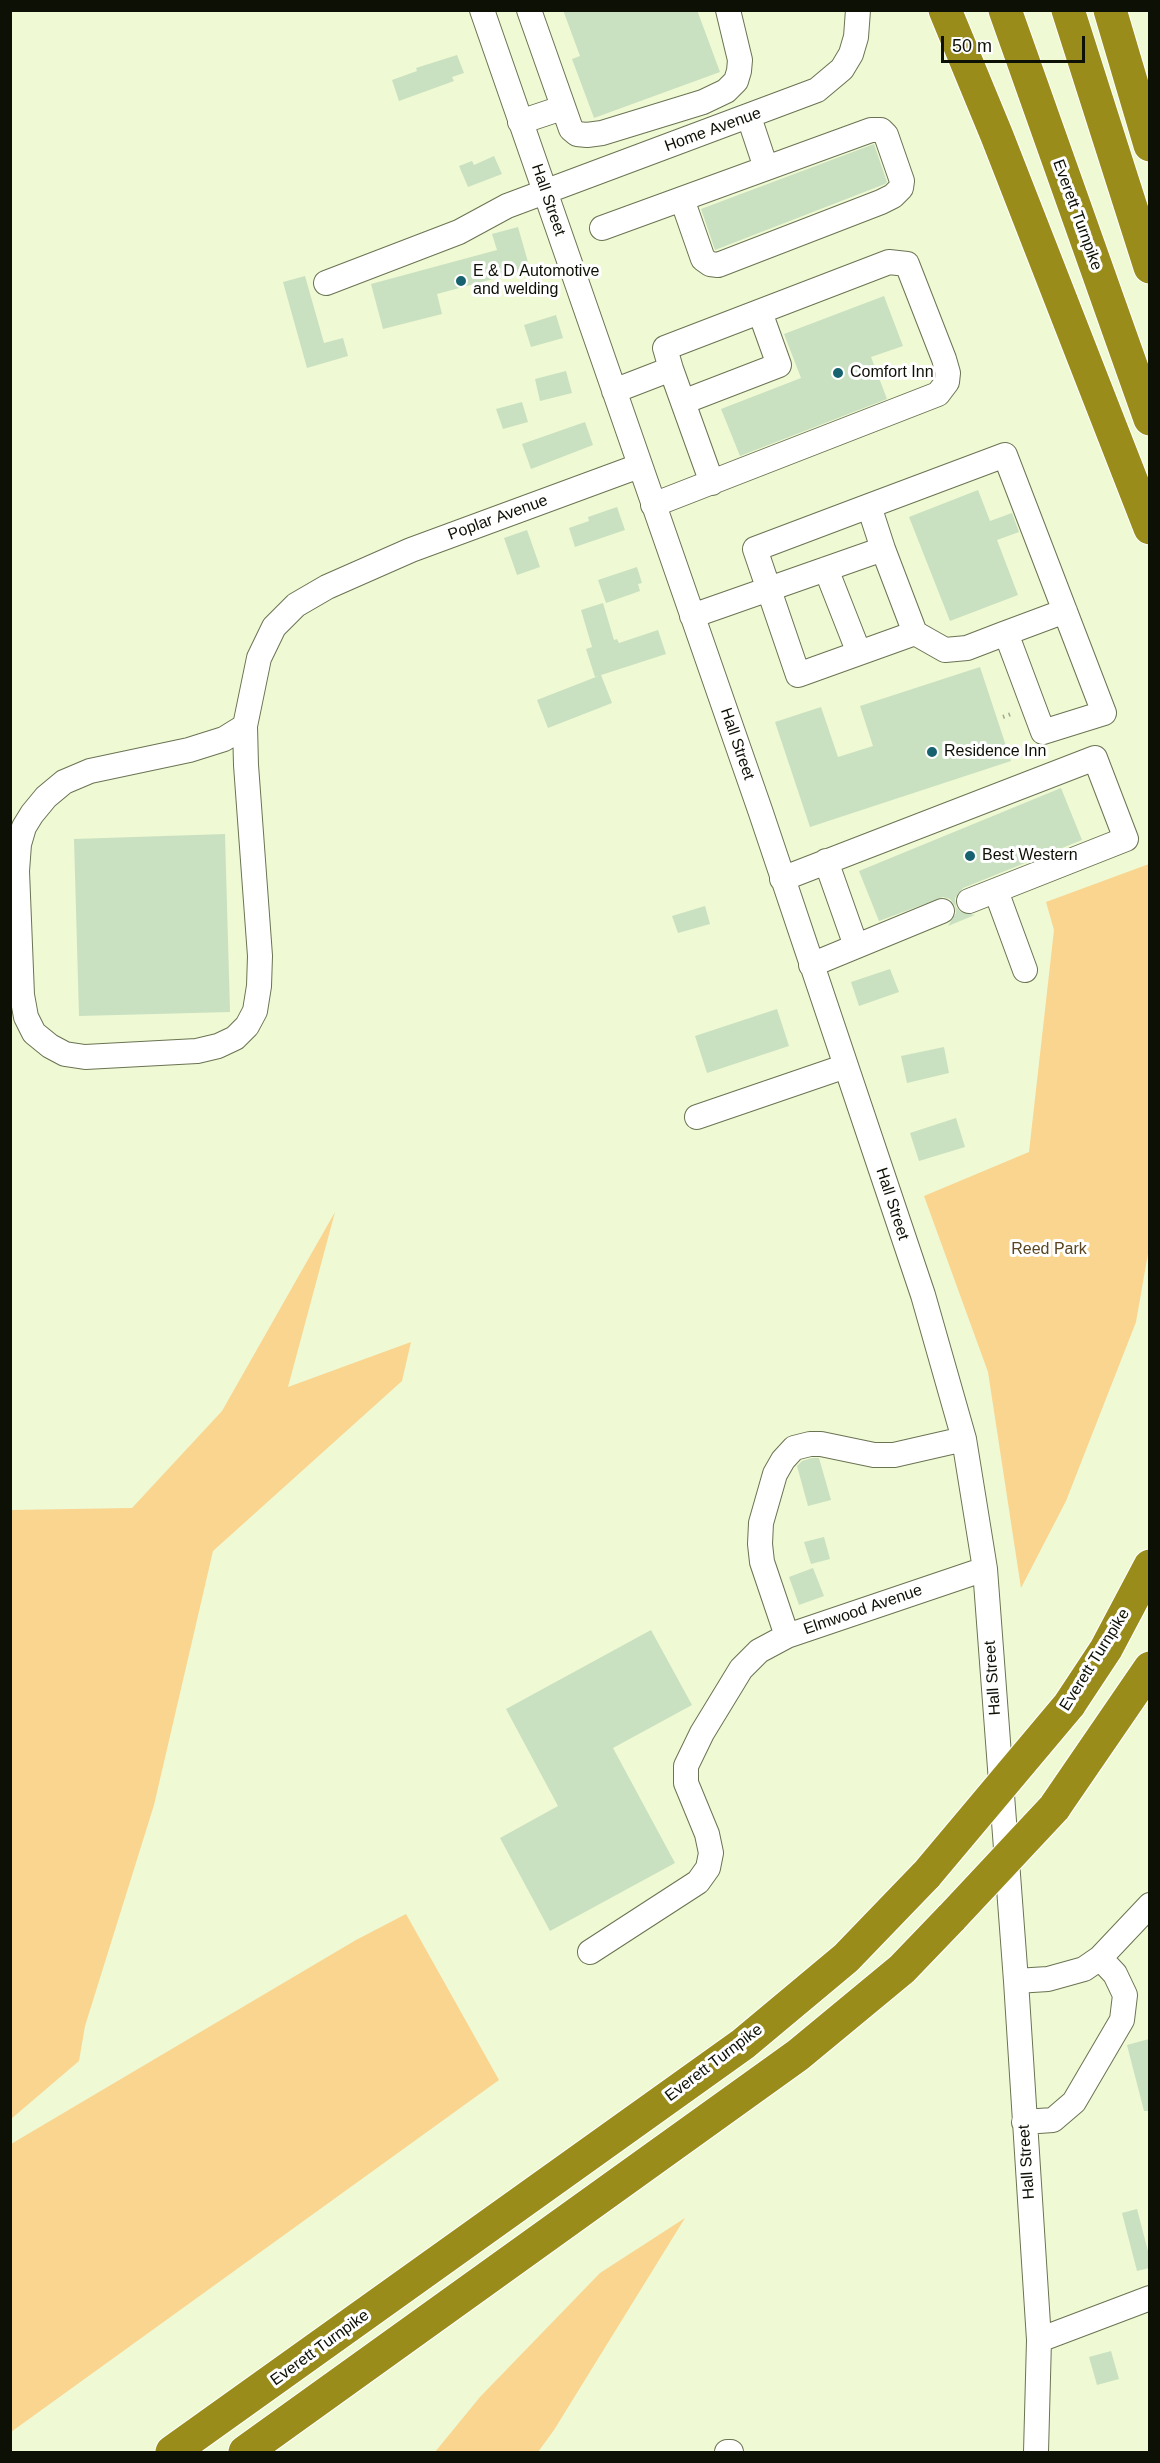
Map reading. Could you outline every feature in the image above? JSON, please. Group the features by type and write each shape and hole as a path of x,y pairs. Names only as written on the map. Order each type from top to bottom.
{"highway":[{"path":"945,10 997,136 1149,528"},
{"name":"Everett Turnpike","path":"1005,10 1149,419"},
{"path":"1068,10 1149,267"},
{"path":"1110,10 1149,145"},
{"name":"Everett Turnpike","path":"172,2452 743,2044 846,1958 927,1874 1069,1706 1106,1649 1149,1566"},
{"path":"245,2452 798,2055 902,1969 1054,1808 1149,1668"},
{"path":"278,2452 321,2419 441,2312"}],"street":[{"name":"Hall Street","path":"482,10 693,616 846,1066 923,1296 964,1439 985,1569 1016,1981 1039,2340 1036,2452"},
{"path":"529,10 571,129 577,134 587,135 602,134 703,102 726,91 736,81 739,71 738,47 728,10"},
{"name":"Home Avenue","path":"326,282 459,232 507,206 749,117 824,86 842,69 851,54 856,37 858,10"},
{"path":"703,102 713,130"},
{"path":"520,122 562,108"},
{"path":"749,117 766,168"},
{"path":"602,228 871,130 880,130 886,135 902,181 901,188 881,202 718,265 710,264 703,259 682,199"},
{"path":"653,505 712,483 938,394 947,382 948,373 907,264 890,262 665,348 712,483"},
{"path":"683,402 779,365 760,312"},
{"path":"614,391 671,369"},
{"path":"915,633 798,675 755,549 1005,454 1104,713 1043,732 1006,633"},
{"name":"Poplar Avenue","path":"245,726 224,739 189,750 81,774 64,782 46,797 24,827 19,844 17,871 22,995 26,1017 34,1033 50,1046 65,1054 85,1057 196,1051 218,1046 235,1038 248,1026 255,1011 260,986 260,956 245,726 259,658 274,627 296,605 327,587 411,550 639,466"},
{"path":"869,507 915,633 945,650 967,648 1065,610"},
{"path":"693,616 883,549"},
{"path":"826,569 860,653"},
{"path":"782,879 1095,758 1126,839 969,901"},
{"path":"826,861 856,946"},
{"path":"996,891 1025,970"},
{"path":"811,965 942,911"},
{"path":"697,1117 846,1066"},
{"name":"Elmwood Avenue","path":"964,1439 894,1455 874,1455 810,1444 794,1448 783,1460 775,1474 761,1523 762,1562 787,1636 985,1569"},
{"path":"590,1952 698,1882 708,1868 711,1853 707,1834 686,1783 686,1766 702,1733 741,1669 759,1651 787,1636"},
{"path":"1016,1981 1048,1979 1084,1969 1100,1958 1149,1905"},
{"path":"1024,2122 1053,2120 1074,2102 1122,2020 1125,1995 1115,1974 1100,1958"},
{"path":"1039,2340 1149,2298"}],"green space":[{"name":"Reed Park","path":"1149,864 1150,1242 1136,1322 1066,1501 1021,1588 988,1372 924,1196 1029,1152 1054,930 1046,902"},
{"path":"335,1212 288,1387 411,1342 402,1381 213,1551 154,1805 85,2026 79,2061 11,2119 11,1510 132,1508 222,1411"},
{"path":"406,1914 499,2080 11,2432 11,2144 356,1940"},
{"path":"685,2218 554,2430 538,2452 435,2452 480,2397 600,2273"}],"building":[{"path":"563,10 697,10 720,72 594,118 572,59 580,56"},
{"path":"457,55 464,73 452,77 454,81 399,101 392,80 417,71 416,68"},
{"path":"874,144 887,182 885,184 715,250 701,209"},
{"path":"494,156 502,174 468,187 459,166 472,161 474,165"},
{"path":"518,227 530,269 437,294 442,314 383,329 371,284 497,250 492,234"},
{"path":"305,276 324,343 343,338 348,356 307,368 283,282"},
{"name":"Comfort Inn","path":"884,296 903,346 871,357 887,399 740,456 721,409 801,378 784,334"},
{"path":"556,315 563,338 531,347 524,325"},
{"path":"566,371 572,393 540,401 535,379"},
{"path":"522,402 528,422 503,429 496,409"},
{"path":"585,422 593,445 531,469 522,444"},
{"path":"978,490 990,521 1012,513 1019,532 997,540 1018,595 950,621 909,517"},
{"path":"617,507 625,530 575,547 569,528 589,521 588,517"},
{"path":"527,530 540,567 517,575 504,538"},
{"path":"637,567 642,583 638,584 640,591 606,603 598,580"},
{"path":"603,603 614,640 617,639 619,643 658,630 666,654 595,677 586,649 592,647 581,610"},
{"name":"Residence Inn","path":"980,667 1011,761 810,827 775,722 821,707 838,757 873,746 860,706"},
{"path":"601,675 612,703 548,728 537,700"},
{"name":"Best Western","path":"1061,788 1082,840 963,888 955,898 956,907 961,912 975,915 948,926 956,913 955,906 950,899 943,897 879,921 859,871"},
{"path":"225,834 230,1012 79,1016 74,839"},
{"path":"705,906 710,924 678,933 672,916"},
{"path":"890,969 899,992 859,1006 851,982"},
{"path":"777,1009 789,1046 707,1073 695,1036"},
{"path":"944,1047 949,1073 907,1083 901,1056"},
{"path":"956,1118 965,1147 919,1161 910,1133"},
{"path":"819,1458 831,1500 808,1506 797,1466 802,1461"},
{"path":"824,1537 830,1559 811,1564 804,1542"},
{"path":"813,1568 824,1596 799,1605 789,1577"},
{"path":"651,1630 692,1705 613,1748 675,1863 550,1931 500,1838 558,1806 506,1709"},
{"path":"1149,2039 1149,2111 1144,2111 1127,2045"},
{"path":"1137,2209 1149,2255 1149,2268 1137,2271 1122,2213"},
{"path":"1111,2351 1119,2379 1097,2385 1089,2357"}],"place":[{"name":"E & D Automotive and welding","path":"461,281"},
{"name":"Comfort Inn","path":"838,373"},
{"name":"Residence Inn","path":"932,752"},
{"name":"Best Western","path":"970,856"}]}
